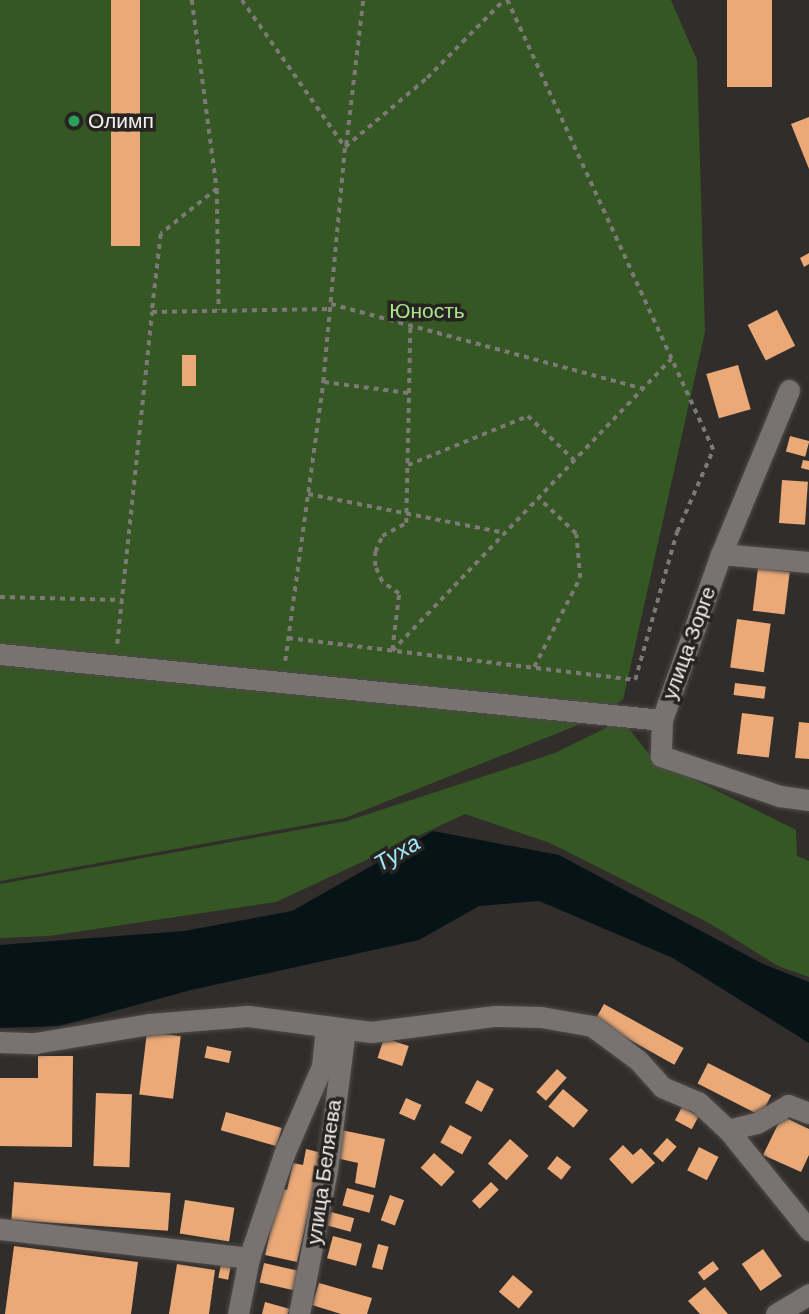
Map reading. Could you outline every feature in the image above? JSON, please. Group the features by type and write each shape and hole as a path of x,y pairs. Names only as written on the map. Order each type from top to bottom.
{"street":[{"name":"улица Зорге","path":"789,390 721,554 662,720 661,756 780,796 809,800"},
{"path":"721,554 809,562"},
{"path":"0,654 662,720"},
{"path":"0,1042 35,1043 150,1024 248,1016 371,1032 495,1016 541,1017 592,1026 638,1060 662,1087 698,1102 728,1130 809,1230"},
{"path":"238,1314 249,1258 284,1154 322,1066 335,1028"},
{"name":"улица Беляева","path":"299,1314 327,1170 335,1028"},
{"path":"728,1130 757,1123 788,1105 809,1113"},
{"path":"0,1229 249,1258"},
{"path":"776,1314 809,1294"}],"path":[{"path":"192,0 217,188 219,310"},
{"path":"242,0 345,147"},
{"path":"282,681 323,382 345,147 363,0"},
{"path":"288,638 635,680 677,532 713,450 506,0 427,78 345,147"},
{"path":"115,665 161,234 217,188"},
{"path":"152,312 331,306 643,389"},
{"path":"392,650 399,594 382,582 374,566 375,552 382,536 405,523 410,325"},
{"path":"392,650 671,359"},
{"path":"323,382 408,393"},
{"path":"407,465 528,416 574,460"},
{"path":"308,494 505,533"},
{"path":"534,667 580,578 576,534 538,498"},
{"path":"0,597 122,600"}],"green space":[{"name":"Юность","path":"0,0 671,0 697,60 705,332 623,700 573,727 345,818 0,881"},
{"path":"622,720 653,759 796,830 797,856 809,861 809,977 778,966 709,923 550,843 465,814 276,902 49,936 0,938 0,884 347,821 555,753"}],"water":[{"name":"Туха","path":"433,831 559,855 763,964 809,982 809,1043 673,958 539,901 479,906 419,940 191,990 60,1026 0,1028 0,945 184,931 292,911"}],"building":[{"path":"111,0 140,0 140,246 111,246"},
{"path":"727,0 772,0 772,87 727,87"},
{"path":"809,117 809,169 791,124"},
{"path":"809,253 809,264 804,267 800,258"},
{"path":"777,310 795,346 766,361 748,325"},
{"path":"182,355 196,355 196,386 182,386"},
{"path":"738,365 751,409 719,418 706,374"},
{"path":"790,436 809,441 805,457 786,451"},
{"path":"803,460 809,461 809,470 801,468"},
{"path":"782,480 808,482 805,525 779,523"},
{"path":"758,568 790,572 785,615 753,611"},
{"path":"737,619 771,624 764,672 730,668"},
{"path":"735,683 766,687 764,699 734,695"},
{"path":"742,713 774,717 769,758 737,754"},
{"path":"799,722 809,723 809,759 795,758"},
{"path":"604,1004 684,1048 674,1065 595,1021"},
{"path":"147,1032 181,1036 173,1099 139,1095"},
{"path":"384,1038 409,1046 402,1066 378,1058"},
{"path":"207,1046 231,1051 229,1063 205,1058"},
{"path":"38,1056 73,1056 72,1147 0,1146 0,1078 38,1078"},
{"path":"708,1063 771,1095 761,1116 698,1083"},
{"path":"557,1069 567,1078 546,1101 536,1092"},
{"path":"477,1080 494,1089 482,1112 465,1103"},
{"path":"563,1089 588,1110 573,1128 548,1107"},
{"path":"96,1093 132,1094 129,1167 93,1166"},
{"path":"406,1098 422,1105 415,1120 399,1114"},
{"path":"682,1107 699,1116 692,1129 675,1120"},
{"path":"226,1112 282,1128 277,1146 221,1130"},
{"path":"782,1116 809,1129 809,1155 801,1172 763,1155"},
{"path":"450,1125 472,1137 462,1155 440,1142"},
{"path":"341,1130 385,1139 375,1188 355,1183 358,1163 336,1158"},
{"path":"667,1138 677,1147 663,1162 653,1154"},
{"path":"510,1139 529,1156 506,1180 488,1164"},
{"path":"623,1145 633,1155 641,1148 655,1163 632,1184 609,1159"},
{"path":"699,1147 719,1157 707,1180 687,1170"},
{"path":"306,1149 322,1153 297,1262 265,1255 280,1188 287,1190 293,1163 303,1165"},
{"path":"434,1153 455,1172 441,1187 421,1168"},
{"path":"557,1156 571,1167 561,1180 547,1169"},
{"path":"14,1182 171,1193 168,1231 11,1220"},
{"path":"491,1182 499,1190 480,1209 472,1201"},
{"path":"347,1188 374,1195 369,1213 342,1205"},
{"path":"390,1195 404,1200 395,1226 381,1220"},
{"path":"185,1200 234,1208 229,1241 180,1234"},
{"path":"331,1212 354,1218 351,1232 327,1226"},
{"path":"333,1236 362,1244 356,1266 327,1258"},
{"path":"378,1244 389,1247 382,1270 372,1267"},
{"path":"14,1246 138,1262 131,1314 5,1314"},
{"path":"763,1249 782,1276 761,1291 742,1264"},
{"path":"713,1261 719,1269 704,1280 698,1272"},
{"path":"264,1263 298,1271 294,1290 260,1282"},
{"path":"177,1264 215,1270 209,1314 169,1314"},
{"path":"221,1264 231,1266 228,1280 218,1278"},
{"path":"513,1275 533,1292 519,1309 499,1292"},
{"path":"319,1283 372,1298 367,1314 341,1314 312,1305"},
{"path":"705,1287 728,1314 700,1314 688,1301"},
{"path":"265,1302 290,1309 288,1314 262,1314"}],"place":[{"name":"Олимп","path":"74,121"}]}
